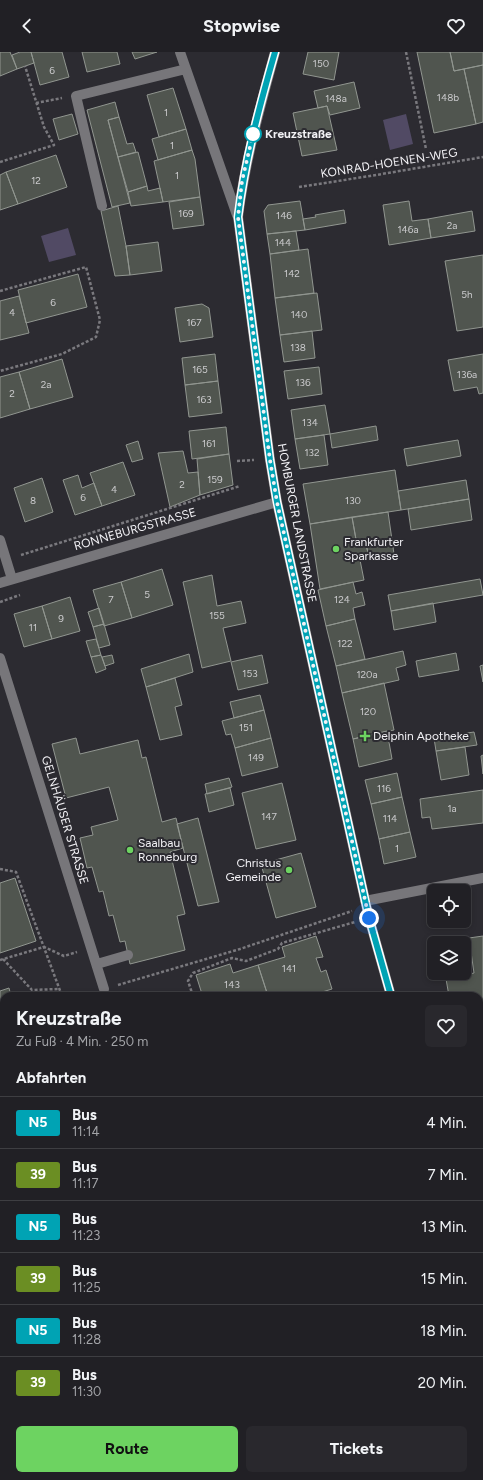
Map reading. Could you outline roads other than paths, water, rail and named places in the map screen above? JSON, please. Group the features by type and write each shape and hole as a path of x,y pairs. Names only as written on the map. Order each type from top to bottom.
{"street":[{"path":"180,52 238,217"},
{"name":"HOMBURGER LANDSTRASSE","path":"274,52 242,181 238,217 270,460 277,502 369,918 390,992"},
{"path":"102,206 76,96 186,69"},
{"name":"RONNEBURGSTRASSE","path":"0,583 277,502"},
{"path":"0,540 12,579"},
{"name":"GELNHÄUSER STRASSE","path":"0,658 104,989"},
{"path":"366,904 483,878"},
{"path":"96,964 128,955"}],"place":[{"name":"Kreuzstraße","path":"253,134"},
{"name":"Frankfurter Sparkasse","path":"336,549"},
{"name":"Delphin Apotheke","path":"365,736"},
{"name":"Saalbau Ronneburg","path":"130,850"},
{"name":"Christus Gemeinde","path":"289,870"}]}
